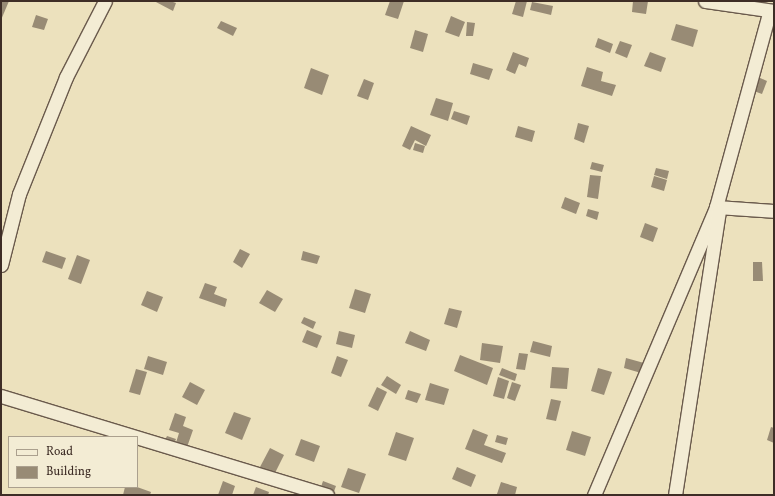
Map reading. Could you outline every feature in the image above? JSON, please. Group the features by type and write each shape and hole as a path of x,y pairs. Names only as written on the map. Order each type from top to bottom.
{"street":[{"path":"1,265 19,194 66,77 105,1"},
{"path":"675,495 718,207 772,12 705,1"},
{"path":"718,207 774,211"},
{"path":"594,495 718,207"},
{"path":"1,396 132,436"},
{"path":"138,438 326,495"}],"building":[{"path":"1,1 9,1 1,20"},
{"path":"154,1 170,1 176,3 173,11"},
{"path":"390,1 404,1 398,19 385,15"},
{"path":"516,1 527,1 523,17 512,14"},
{"path":"633,1 648,1 646,14 632,12"},
{"path":"532,2 553,6 551,15 530,10"},
{"path":"36,15 48,19 44,30 32,27"},
{"path":"451,16 465,22 459,37 445,32"},
{"path":"221,21 237,28 233,36 217,28"},
{"path":"467,22 475,23 473,36 466,36"},
{"path":"676,24 698,30 693,47 671,40"},
{"path":"415,30 428,34 423,52 410,48"},
{"path":"598,38 613,44 610,53 595,47"},
{"path":"620,41 632,45 627,58 615,53"},
{"path":"513,52 529,58 526,67 519,64 515,74 506,70"},
{"path":"650,52 666,58 661,72 644,66"},
{"path":"473,63 493,69 489,80 470,74"},
{"path":"587,67 603,72 601,81 616,85 612,96 581,86"},
{"path":"311,68 329,75 322,95 304,88"},
{"path":"756,76 767,81 762,94 751,90"},
{"path":"364,79 374,83 368,100 357,96"},
{"path":"436,98 453,103 448,121 430,115"},
{"path":"454,111 470,116 467,125 451,119"},
{"path":"578,123 589,126 584,143 574,139"},
{"path":"411,126 431,135 426,146 415,140 410,150 402,146"},
{"path":"518,126 535,131 532,142 515,137"},
{"path":"415,143 425,146 423,153 413,150"},
{"path":"592,162 604,165 602,172 590,169"},
{"path":"656,168 669,171 667,179 654,175"},
{"path":"590,175 601,176 598,199 587,197"},
{"path":"654,176 667,180 664,191 651,187"},
{"path":"565,197 580,203 576,214 561,208"},
{"path":"588,209 599,212 597,220 586,216"},
{"path":"645,223 658,228 653,242 640,237"},
{"path":"240,249 250,254 242,268 233,262"},
{"path":"46,251 66,258 62,269 42,262"},
{"path":"303,251 320,256 317,264 301,260"},
{"path":"77,255 90,260 81,284 68,279"},
{"path":"753,262 762,262 763,281 753,281"},
{"path":"205,283 217,287 214,294 227,299 225,307 199,298"},
{"path":"355,289 371,294 365,313 349,308"},
{"path":"267,290 283,299 275,312 259,303"},
{"path":"147,291 163,297 157,312 141,305"},
{"path":"449,308 462,311 457,328 444,324"},
{"path":"304,317 316,322 313,329 301,323"},
{"path":"307,330 322,336 317,348 302,342"},
{"path":"339,331 355,335 352,348 336,344"},
{"path":"410,331 430,340 426,351 405,343"},
{"path":"533,341 552,346 550,357 530,352"},
{"path":"482,343 503,346 500,363 480,360"},
{"path":"519,353 528,354 525,370 516,369"},
{"path":"460,355 493,368 487,385 454,371"},
{"path":"148,356 167,362 163,375 144,369"},
{"path":"337,356 348,360 341,377 331,373"},
{"path":"626,358 644,363 641,373 624,368"},
{"path":"552,367 569,368 567,389 550,388"},
{"path":"502,368 517,374 515,381 499,375"},
{"path":"598,368 612,372 604,395 591,391"},
{"path":"136,369 147,372 140,395 129,392"},
{"path":"387,376 401,385 396,394 381,385"},
{"path":"498,377 509,381 504,399 493,396"},
{"path":"190,382 205,390 197,405 182,397"},
{"path":"512,382 521,385 515,401 507,398"},
{"path":"430,383 449,389 444,405 425,400"},
{"path":"377,387 387,392 378,411 368,406"},
{"path":"408,390 421,394 417,403 405,399"},
{"path":"551,399 561,401 556,421 546,419"},
{"path":"234,412 251,418 242,440 225,433"},
{"path":"175,413 186,417 183,426 193,430 186,450 175,446 179,433 169,430"},
{"path":"771,427 774,428 774,443 767,440"},
{"path":"473,429 488,435 484,445 506,453 502,463 465,449"},
{"path":"572,431 591,437 585,456 566,450"},
{"path":"396,432 414,438 406,461 388,455"},
{"path":"497,435 508,438 506,445 495,442"},
{"path":"167,436 176,439 173,446 164,442"},
{"path":"301,439 320,446 314,462 295,455"},
{"path":"270,448 284,455 274,475 260,467"},
{"path":"457,467 476,475 471,487 452,479"},
{"path":"348,468 366,474 359,493 341,487"},
{"path":"223,481 235,486 232,495 218,495"},
{"path":"323,481 336,486 333,494 320,490"},
{"path":"501,482 517,487 515,495 497,494"},
{"path":"138,487 151,492 150,495 123,495 125,488"},
{"path":"256,487 269,492 268,495 253,495"}]}
